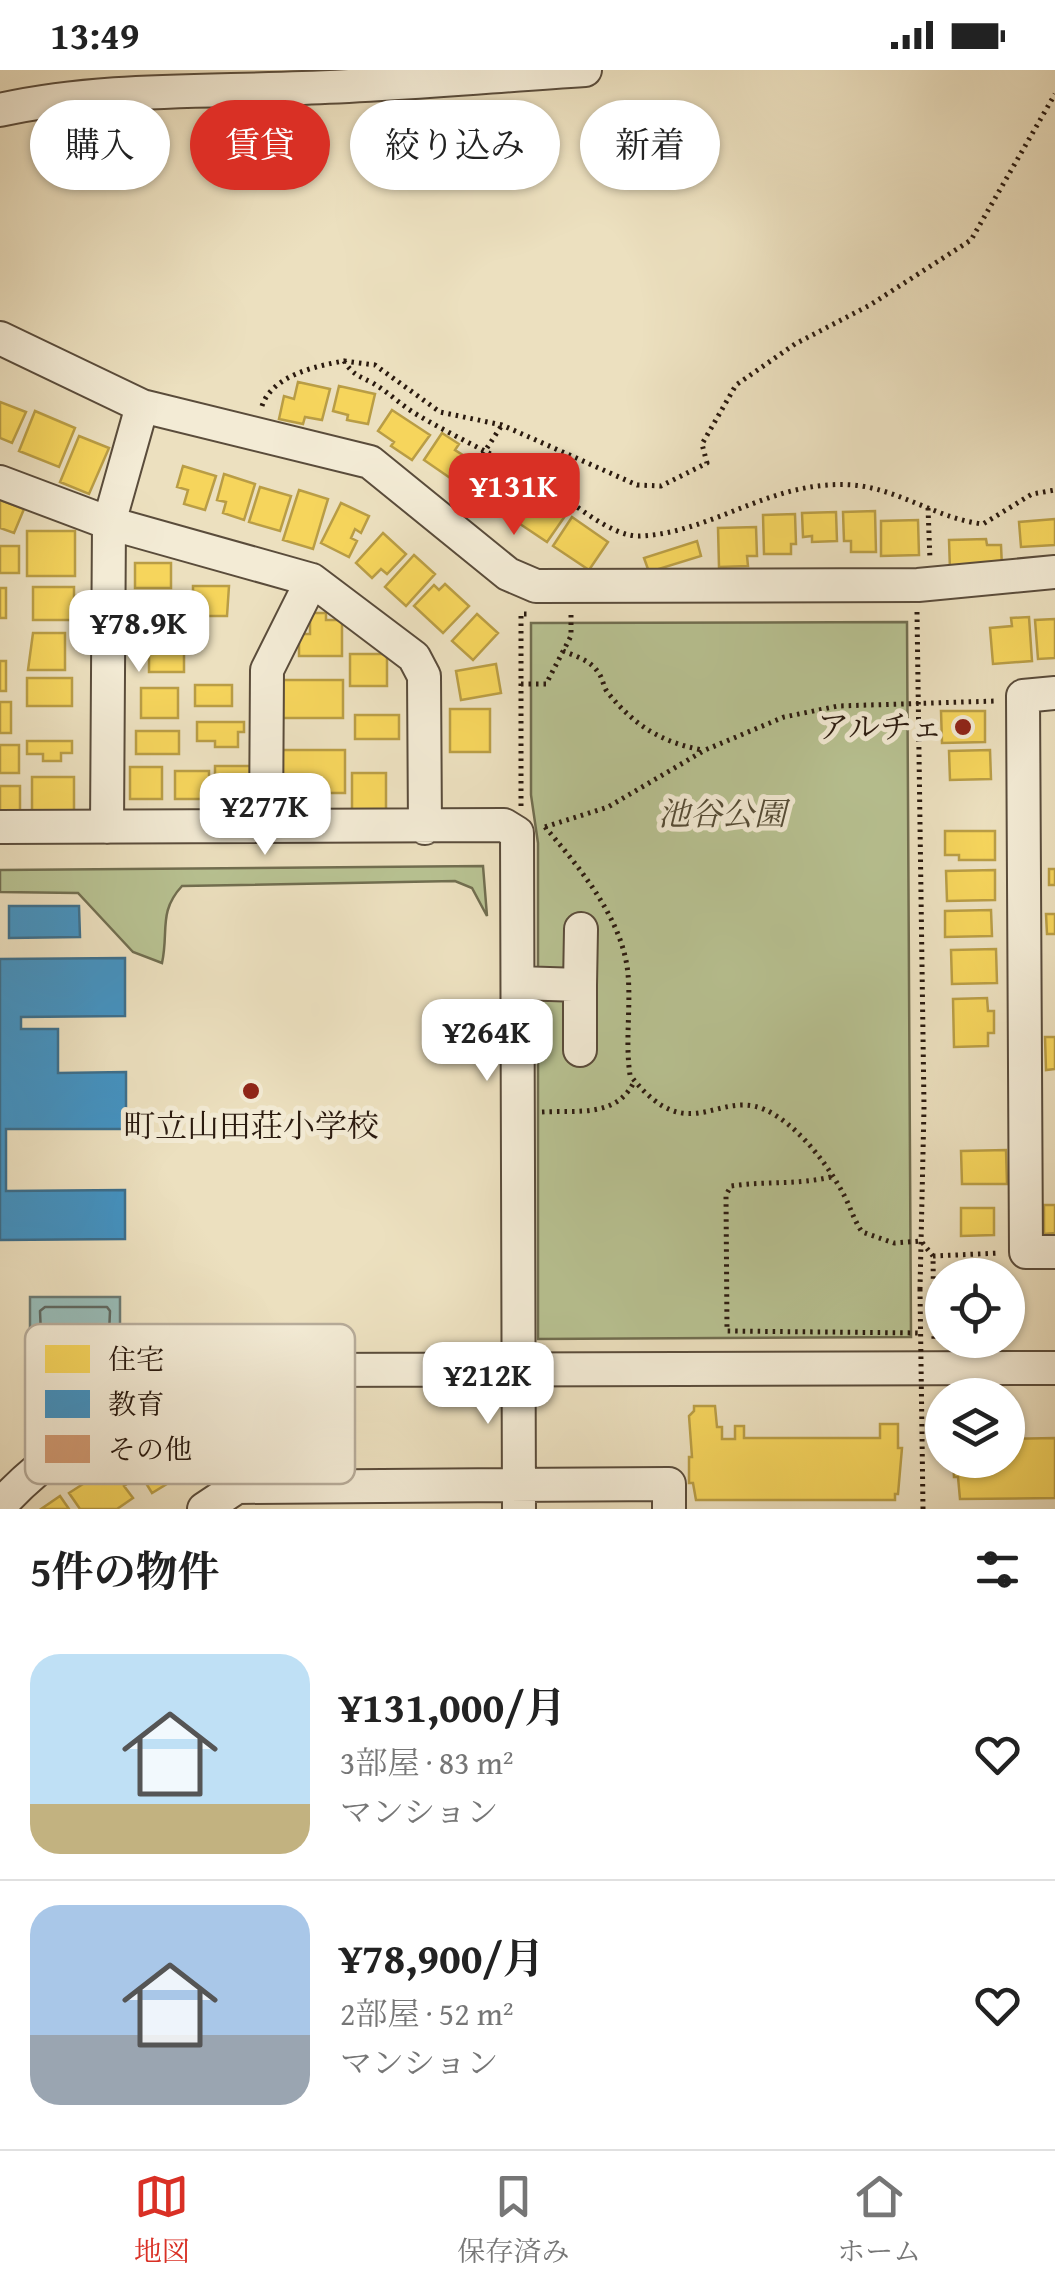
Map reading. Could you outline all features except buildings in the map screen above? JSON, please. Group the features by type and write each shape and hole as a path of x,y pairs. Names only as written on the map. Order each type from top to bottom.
{"street":[{"path":"0,110 168,90 304,88 584,70"},
{"path":"0,338 142,406 370,462 508,574 536,586 923,597 1055,572"},
{"path":"106,827 109,523 142,406"},
{"path":"0,482 109,523 312,580 414,657 424,676 424,828"},
{"path":"266,827 267,670 312,580"},
{"path":"1041,1252 1023,696 1055,693"},
{"path":"0,827 504,825 517,834 519,1497"},
{"path":"580,1050 581,929"},
{"path":"518,984 580,985"},
{"path":"355,1370 1055,1368"},
{"path":"0,1506 25,1484"},
{"path":"204,1509 237,1487 519,1497 669,1484 669,1509"}],"path":[{"path":"253,432 265,397 274,386 318,366 344,361 375,364 440,412 502,425 637,485 651,487 690,474 707,463 702,444 736,385 795,344 870,305 972,240 1055,94"},
{"path":"344,361 354,375 571,500 619,534 636,537 693,525 767,496 801,488 852,485 877,490 951,518 983,524 1032,494 1055,490"},
{"path":"440,519 502,425"},
{"path":"923,1509 919,702 928,508"},
{"path":"521,684 546,684 572,636 571,613 554,614"},
{"path":"521,816 521,614 538,614"},
{"path":"563,652 585,660 598,672 604,689 646,729 671,744 705,750"},
{"path":"531,826 546,826 608,807 705,750 784,717 838,706 1023,701"},
{"path":"546,826 611,917 620,937 628,974 629,1066 635,1081 675,1114 692,1116 732,1106 774,1115 814,1152 833,1176 862,1232 894,1242 921,1241"},
{"path":"534,1112 605,1109 616,1105 635,1081"},
{"path":"833,1176 796,1183 730,1186 726,1195 728,1332 921,1333"},
{"path":"921,1241 933,1256 1041,1252"}],"green space":[{"name":"池谷公園","path":"907,622 911,1337 538,1339 538,843 531,795 531,623"},
{"path":"483,866 487,916 472,888 455,881 182,886 167,913 162,963 133,952 78,893 0,892 0,870"}],"water":[{"path":"30,1297 120,1297 120,1324 30,1324"}],"place":[{"name":"アルチェ","path":"963,727"},
{"name":"町立山田荘小学校","path":"251,1091"}]}
